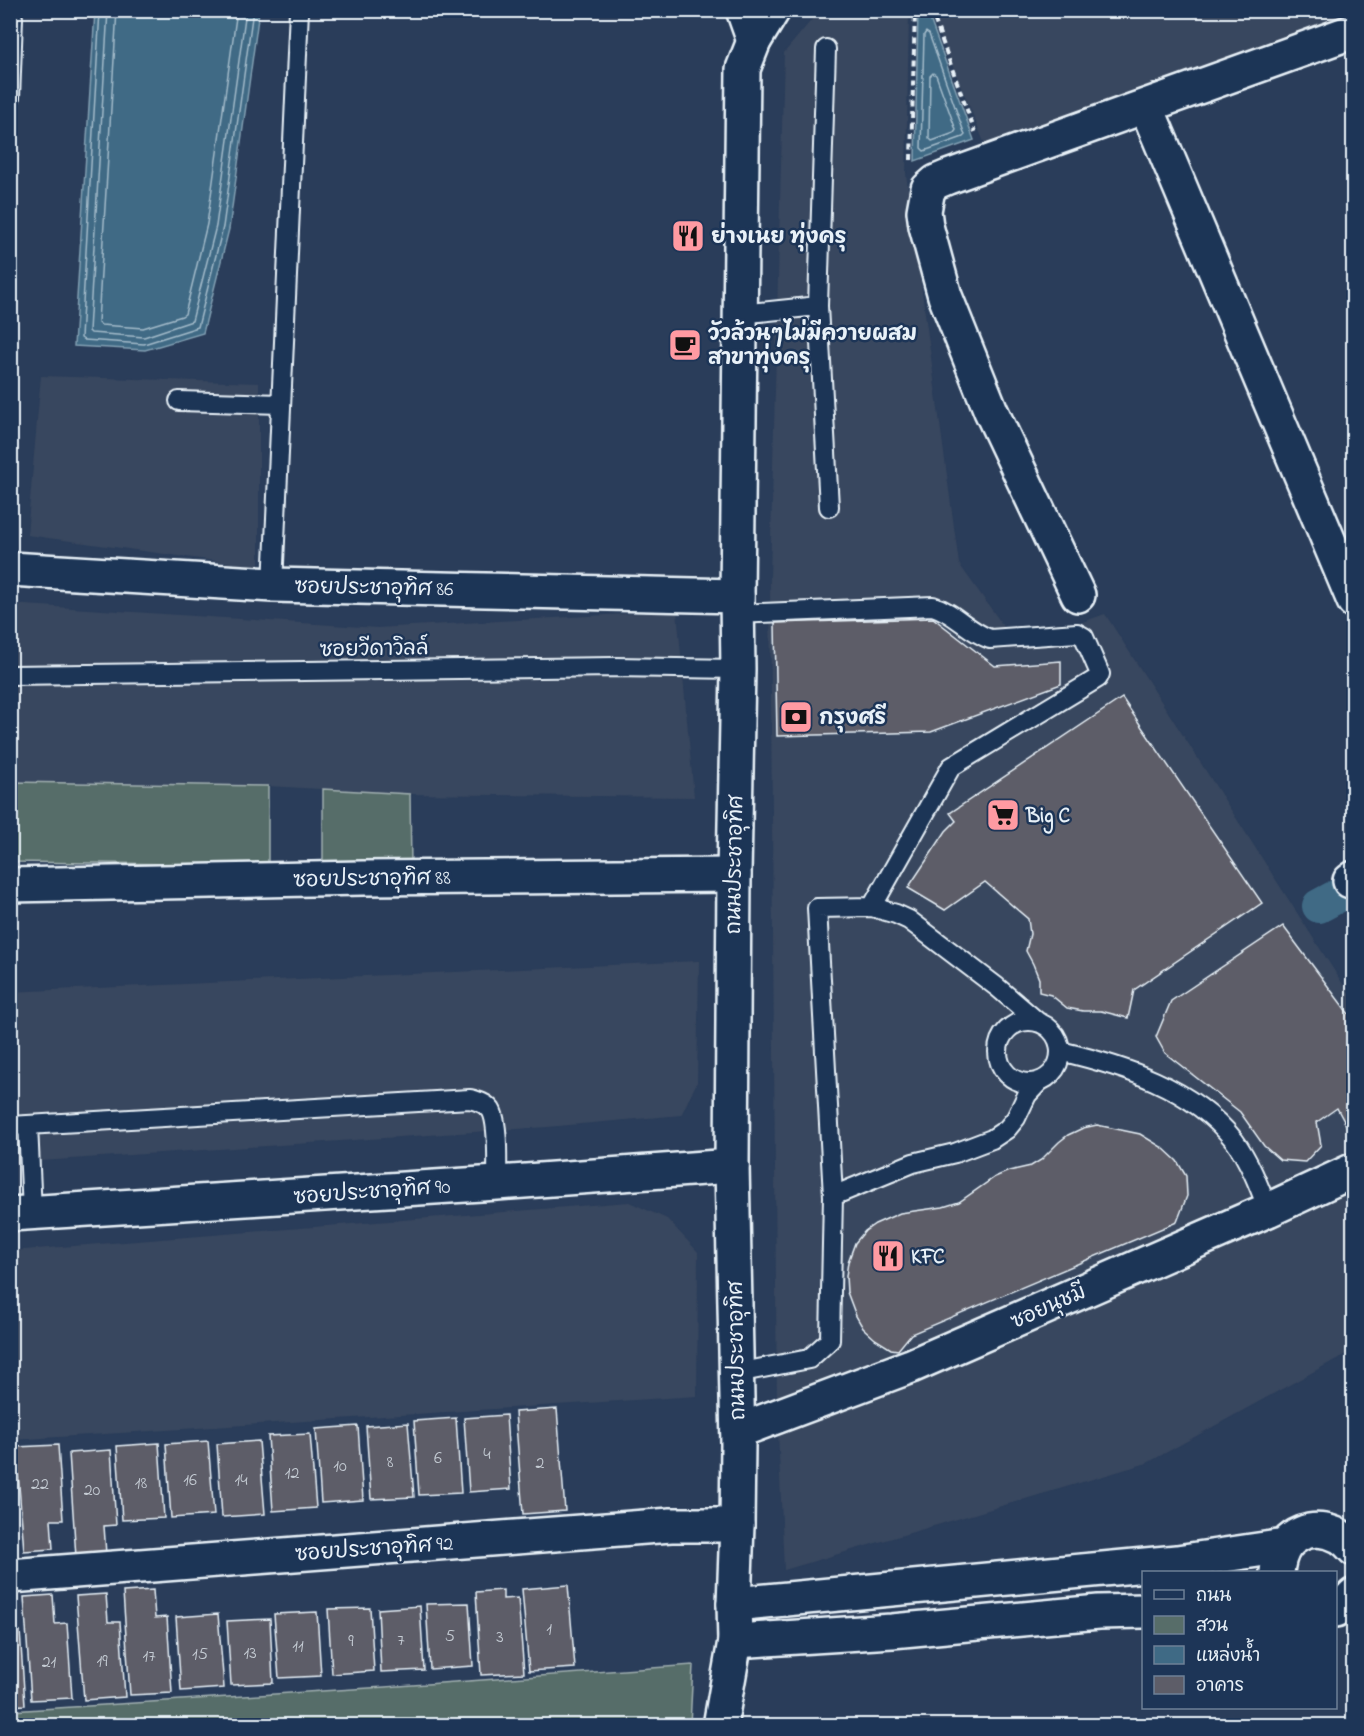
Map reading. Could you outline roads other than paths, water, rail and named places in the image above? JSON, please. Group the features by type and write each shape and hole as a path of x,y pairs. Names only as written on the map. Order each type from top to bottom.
{"street":[{"path":"743,10 754,41"},
{"name":"ถนนประชาอุทิศ","path":"720,1725 735,1641 737,1525 738,1431 732,1166 742,69 754,41 772,10"},
{"path":"1078,595 991,411 945,296 926,226 924,211 928,189 936,182 1353,30 1347,10"},
{"path":"1146,106 1353,601"},
{"name":"ซอยประชาอุทิศ 86","path":"10,569 273,585 737,605"},
{"name":"ซอยประชาอุทิศ 88","path":"10,885 351,878 734,875"},
{"name":"ซอยประชาอุทิศ 90","path":"21,1213 732,1166"},
{"name":"ซอยนุชมี","path":"738,1431 911,1366 1268,1210 1353,1170"},
{"name":"ซอยประชาอุทิศ 92","path":"10,1576 671,1525 737,1525"},
{"path":"734,1604 1177,1562 1281,1559 1294,1538 1306,1532 1319,1530 1332,1532 1350,1539"},
{"path":"735,1641 892,1631 1099,1612 1142,1611"}],"lane":[{"path":"273,585 299,10"},
{"path":"10,12 13,18 10,98"},
{"path":"826,49 818,306 829,507"},
{"path":"740,314 818,306"},
{"path":"179,401 281,404"},
{"path":"737,605 933,606 941,608 990,639 1077,633 1084,637 1100,674 1098,678 951,767 872,907"},
{"name":"ซอยวีดาวิลล์","path":"10,675 614,667 738,669"},
{"path":"736,1374 809,1359 830,1340 833,1196 817,908 872,907 909,920 997,987 1038,1022"},
{"path":"1027,1020 1038,1022 1047,1026 1054,1033 1060,1051 1059,1061 1055,1070 1048,1077 1029,1083 1019,1082 1002,1069 998,1059 1001,1037 1008,1028 1016,1023 1027,1020"},
{"path":"1060,1051 1133,1071 1183,1096 1202,1110 1222,1126 1235,1142 1259,1185 1268,1210"},
{"path":"833,1196 913,1163 955,1153 992,1139 1007,1129 1016,1118 1027,1095 1040,1081"},
{"path":"21,1213 19,1126 470,1098 482,1102 491,1111 495,1123 497,1183"}],"water":[{"path":"95,11 259,11 229,229 203,333 145,350 74,346"},
{"path":"918,11 927,11 974,140 915,161"}],"waterway":[{"path":"1319,906 1354,887"}],"place":[{"name":"ย่างเนย ทุ่งครุ","path":"688,236"},
{"name":"วัวล้วนๆไม่มีควายผสม สาขาทุ่งครุ","path":"685,345"},
{"name":"กรุงศรี","path":"796,717"},
{"name":"Big C","path":"1003,815"},
{"name":"KFC","path":"888,1256"}]}
